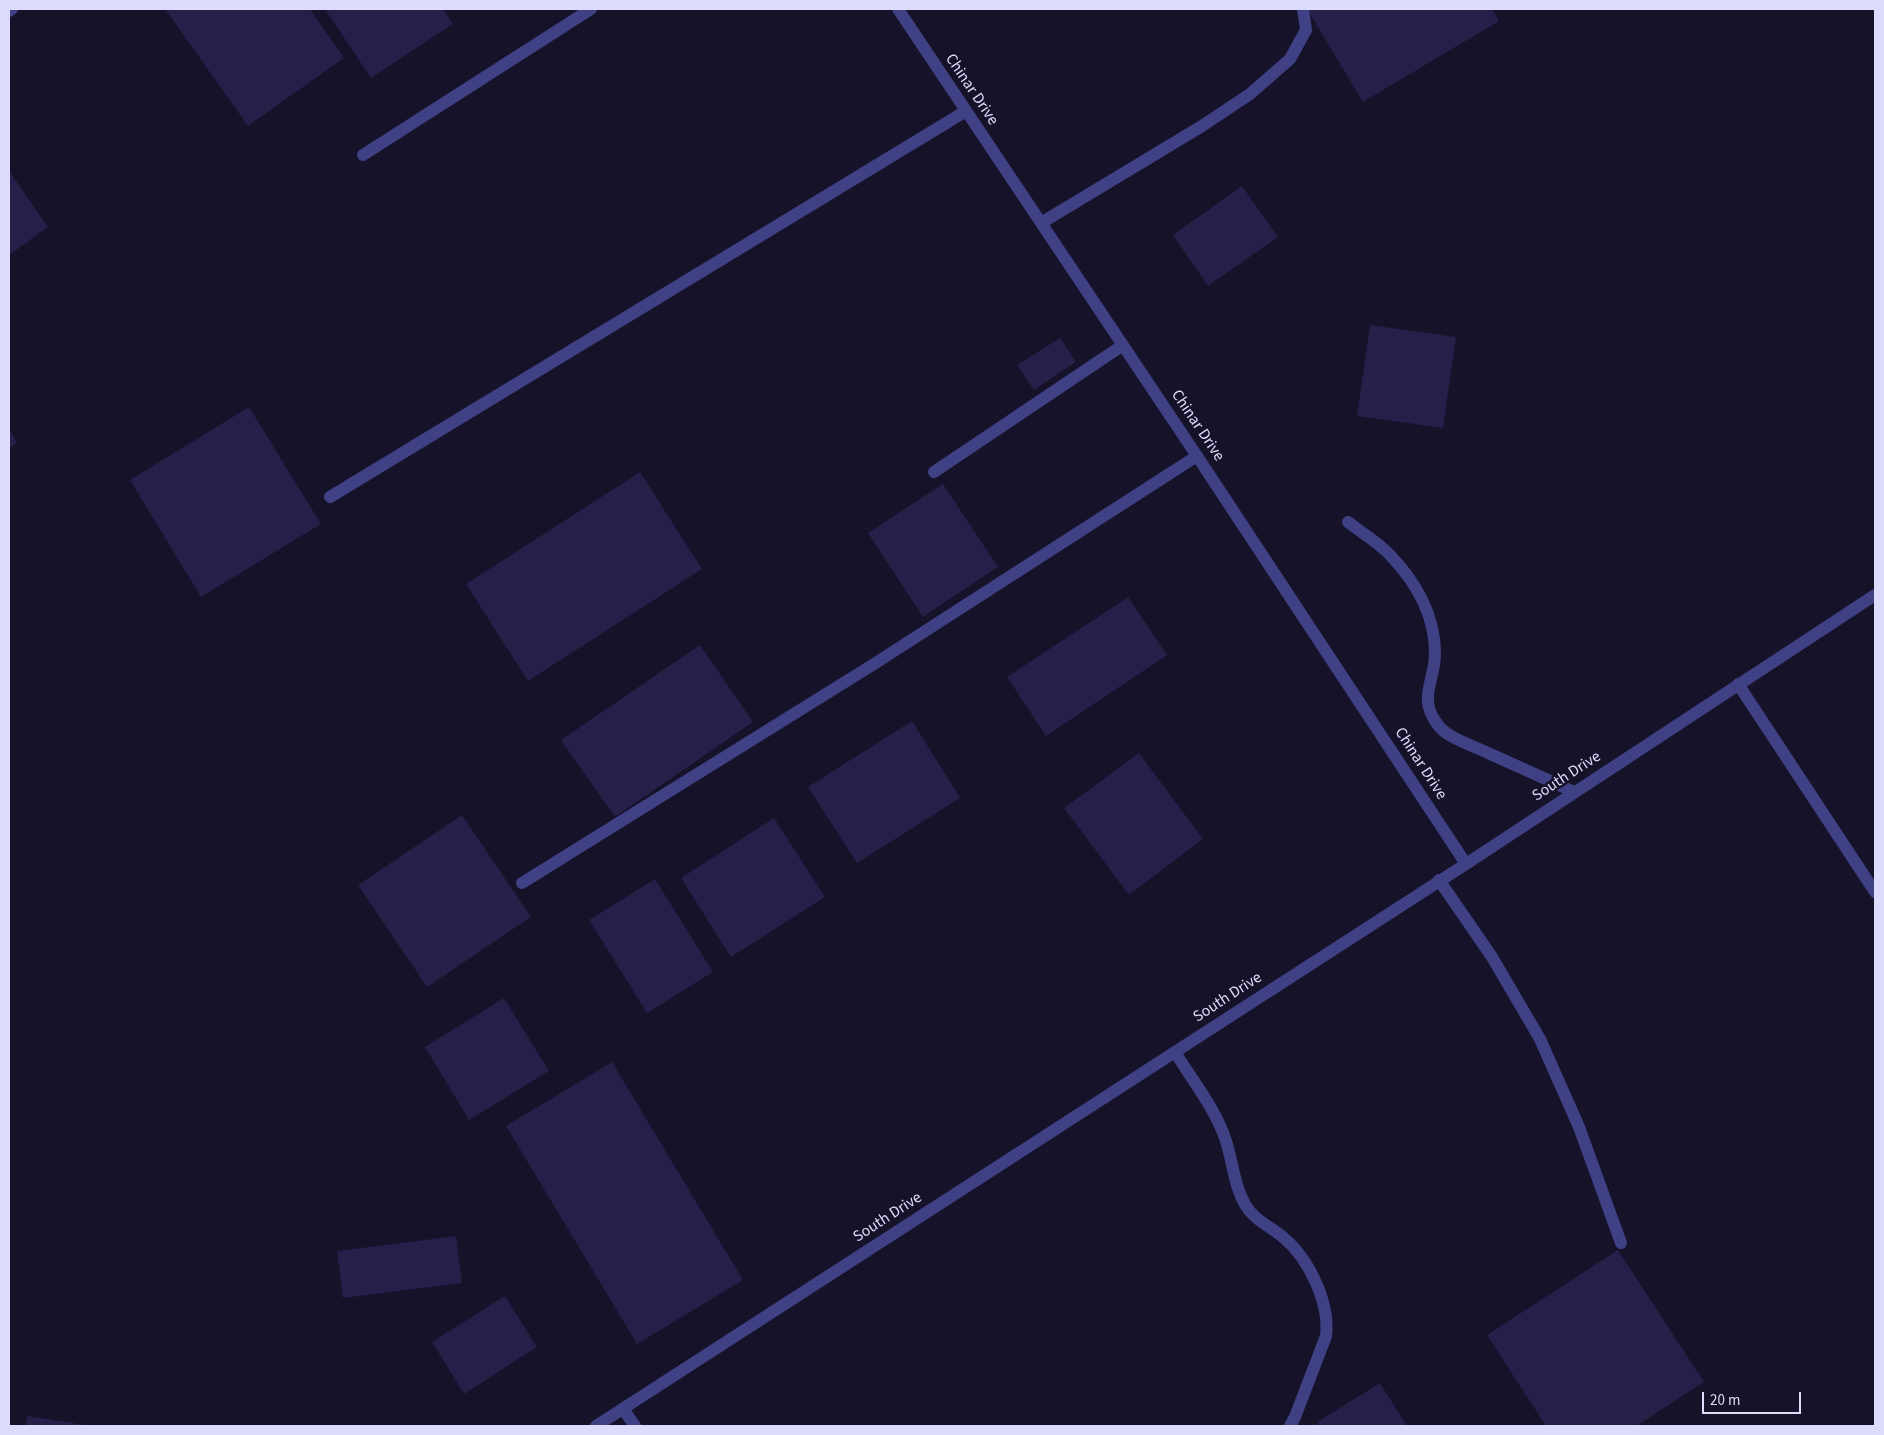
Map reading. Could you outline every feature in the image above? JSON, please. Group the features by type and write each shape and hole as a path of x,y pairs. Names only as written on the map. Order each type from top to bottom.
{"street":[{"path":"363,155 591,9"},
{"name":"Chinar Drive","path":"898,9 1197,456 1466,864"},
{"path":"1041,223 1202,126 1250,94 1290,59 1306,30 1304,9"},
{"path":"330,497 966,111"},
{"path":"934,472 1123,345"},
{"path":"522,883 882,659 1197,456"},
{"path":"1348,522 1389,554 1408,576 1424,602 1433,629 1435,654 1427,694 1428,711 1439,728 1458,739 1574,792"},
{"name":"South Drive","path":"596,1426 1466,864 1875,595"},
{"path":"1738,684 1875,892"},
{"path":"1440,880 1492,957 1540,1039 1579,1127 1622,1243"},
{"path":"1175,1052 1219,1124 1226,1140 1238,1191 1246,1206 1255,1217 1284,1238 1297,1251 1308,1267 1325,1307 1328,1323 1326,1336 1290,1426"},
{"path":"623,1409 635,1426"}],"building":[{"path":"165,9 310,9 344,58 248,126"},
{"path":"325,9 443,9 453,24 371,78"},
{"path":"1307,9 1492,9 1499,21 1363,102"},
{"path":"9,171 48,227 9,255"},
{"path":"1242,186 1278,237 1208,286 1173,235"},
{"path":"1370,325 1456,337 1443,428 1357,416"},
{"path":"1060,338 1076,362 1034,390 1017,365"},
{"path":"249,407 321,524 201,597 130,480"},
{"path":"9,429 17,443 9,448"},
{"path":"640,472 702,569 528,681 466,584"},
{"path":"943,484 998,567 923,617 868,533"},
{"path":"1128,597 1167,655 1046,736 1007,677"},
{"path":"700,645 753,722 615,817 561,740"},
{"path":"912,721 960,798 857,863 808,787"},
{"path":"1139,753 1203,839 1129,895 1064,808"},
{"path":"462,815 531,917 427,987 358,885"},
{"path":"774,818 825,897 731,957 681,878"},
{"path":"655,879 713,972 647,1013 589,920"},
{"path":"504,998 549,1071 469,1120 425,1047"},
{"path":"612,1062 743,1280 637,1344 506,1126"},
{"path":"456,1236 462,1283 343,1298 337,1251"},
{"path":"1618,1250 1704,1382 1636,1426 1546,1426 1487,1335"},
{"path":"505,1296 537,1347 464,1394 432,1342"},
{"path":"1380,1383 1407,1426 1319,1426 1317,1422"},
{"path":"27,1416 85,1425 85,1426 26,1426"}]}
